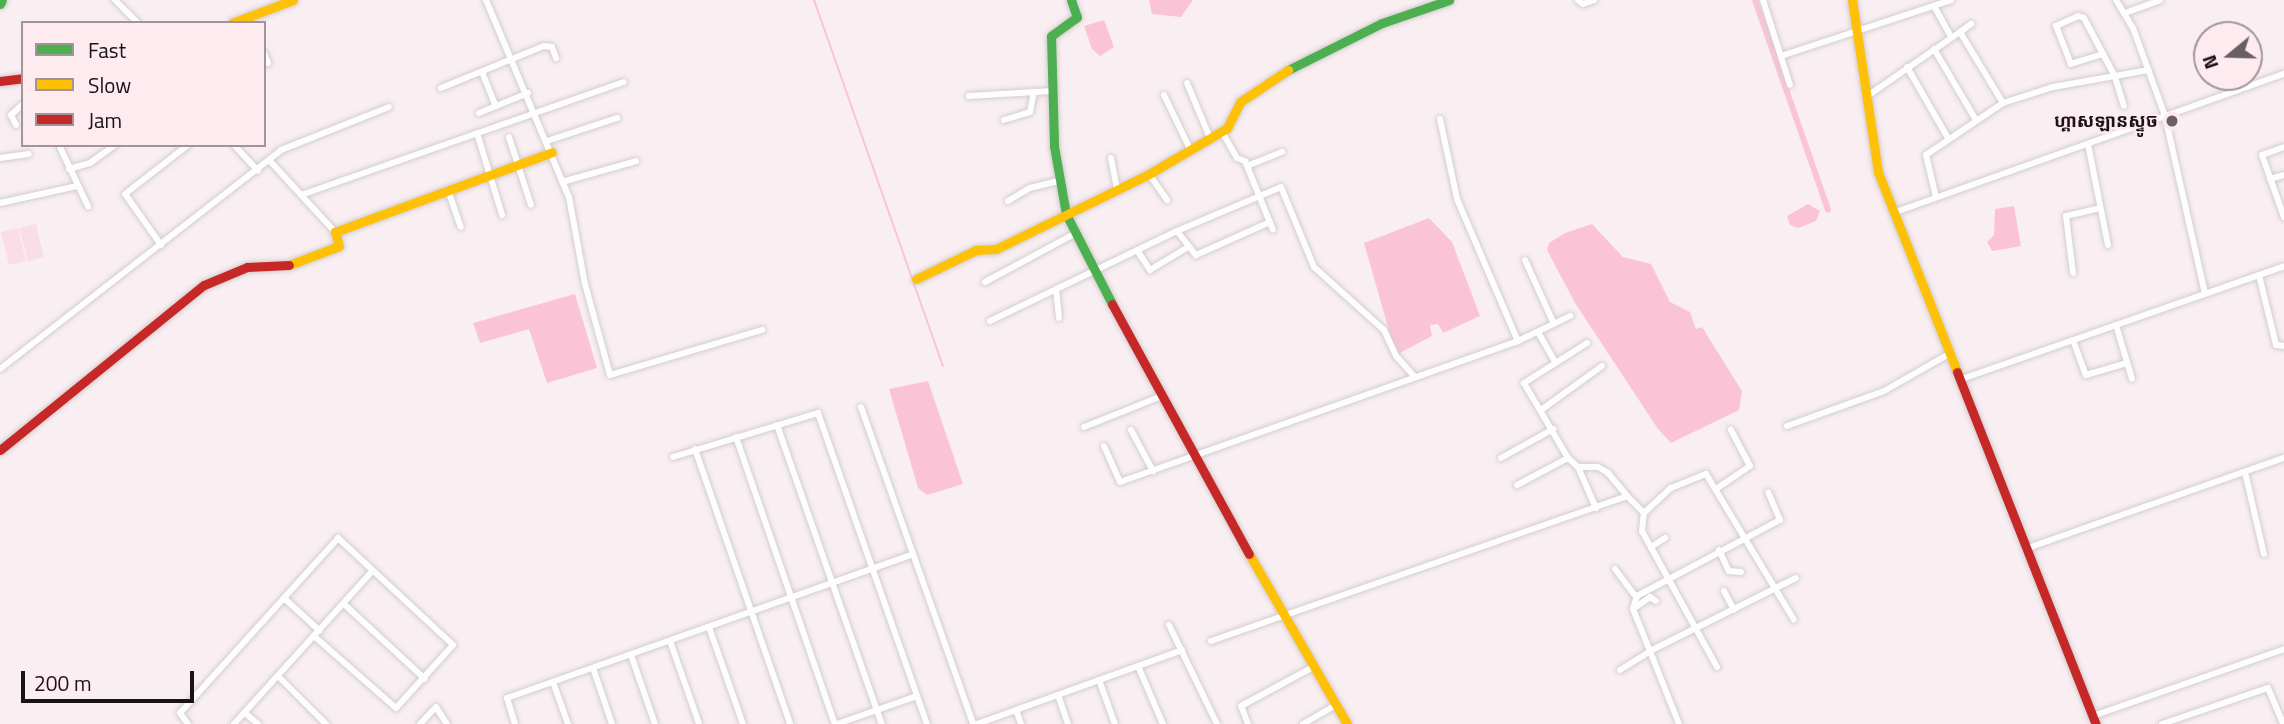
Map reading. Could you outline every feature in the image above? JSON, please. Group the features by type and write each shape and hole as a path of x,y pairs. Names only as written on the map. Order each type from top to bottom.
{"street":[{"path":"116,0 136,21"},
{"path":"251,19 293,0"},
{"path":"486,0 528,93 562,182 610,375 762,330"},
{"path":"1070,0 1077,17 1074,22 1051,36 1058,180 1066,214 1092,272 1159,397 1347,724"},
{"path":"916,279 976,250 996,249 1149,174 1222,132 1232,124 1240,102 1285,72 1382,23 1449,0"},
{"path":"1578,0 1584,4 1594,0"},
{"path":"1763,0 1790,85"},
{"path":"1852,0 1878,172 1957,381 2094,720 2284,649"},
{"path":"1781,56 1951,0"},
{"path":"2116,0 2125,13 2165,116 2204,294"},
{"path":"2125,13 2160,0"},
{"path":"1934,6 1951,37"},
{"path":"2103,54 2071,64 2056,26 2078,16 2084,18 2103,54 2115,77 2124,106"},
{"path":"1866,98 1971,24"},
{"path":"1960,32 2003,103"},
{"path":"441,88 549,45 556,58"},
{"path":"1934,50 1976,120"},
{"path":"266,58 268,63"},
{"path":"1907,67 1948,138"},
{"path":"1936,197 1924,158 1948,138 2003,103 2053,87 2148,70"},
{"path":"482,72 496,106"},
{"path":"1892,213 2284,74"},
{"path":"0,82 21,78"},
{"path":"301,195 624,82"},
{"path":"1187,83 1210,138"},
{"path":"968,96 1052,91"},
{"path":"1004,120 1030,112 1034,92"},
{"path":"479,113 528,93"},
{"path":"1164,95 1190,149"},
{"path":"16,125 11,115 21,105"},
{"path":"0,369 258,171 281,150 388,107"},
{"path":"547,141 617,118"},
{"path":"1440,119 1457,199 1518,341"},
{"path":"1222,132 1247,166 1273,230"},
{"path":"477,133 502,215"},
{"path":"509,137 531,205"},
{"path":"2088,144 2108,246"},
{"path":"60,147 88,206"},
{"path":"69,169 90,163 112,147"},
{"path":"161,245 125,192 185,147"},
{"path":"236,147 258,171"},
{"path":"2284,147 2262,155 2284,217"},
{"path":"335,232 552,152"},
{"path":"1247,166 1282,152"},
{"path":"0,158 30,154"},
{"path":"1111,158 1117,189"},
{"path":"562,182 636,160"},
{"path":"0,450 204,285 258,264 282,267 339,246 335,232 270,161"},
{"path":"1149,174 1167,200"},
{"path":"2270,179 2284,174"},
{"path":"1008,201 1030,188 1058,180"},
{"path":"0,203 77,186"},
{"path":"990,321 1177,231 1280,187 1314,267 1384,330 1396,356 1415,377"},
{"path":"448,190 461,227"},
{"path":"2073,273 2066,216 2101,208"},
{"path":"1177,231 1197,255 1270,222"},
{"path":"985,282 1074,234"},
{"path":"1137,250 1150,270 1188,247"},
{"path":"1525,260 1554,324"},
{"path":"1957,381 2284,266"},
{"path":"2259,275 2276,345 2284,346"},
{"path":"1056,289 1059,318"},
{"path":"1104,446 1120,482 1518,341 1570,316"},
{"path":"2116,325 2132,379"},
{"path":"1538,331 1555,362"},
{"path":"2073,340 2086,375 2127,363"},
{"path":"1587,343 1524,383 1568,458 1578,467 1596,508"},
{"path":"1787,426 1884,391 1947,355"},
{"path":"1541,410 1602,366"},
{"path":"1084,427 1159,397"},
{"path":"861,407 975,724 1181,650"},
{"path":"673,457 815,412 820,416 927,724"},
{"path":"777,425 883,724"},
{"path":"1501,457 1553,429"},
{"path":"1131,430 1153,471"},
{"path":"1716,489 1750,466 1731,430"},
{"path":"736,437 836,724 917,696"},
{"path":"695,449 790,724"},
{"path":"1517,485 1568,458"},
{"path":"2025,549 2284,458"},
{"path":"1578,467 1598,467 1615,479 1644,513"},
{"path":"2245,472 2264,554"},
{"path":"1717,667 1642,531 1644,513 1671,488 1703,474 1716,489 1794,620"},
{"path":"1679,724 1633,609 1636,597 1668,577 1780,520 1768,492"},
{"path":"1211,642 1628,496"},
{"path":"188,724 180,713 338,538 453,645 425,679 392,708 315,637"},
{"path":"1651,547 1665,538"},
{"path":"1719,550 1729,571 1741,572"},
{"path":"515,724 507,698 913,554"},
{"path":"1615,569 1636,597"},
{"path":"234,724 373,570"},
{"path":"1620,670 1650,651 1797,578"},
{"path":"1724,591 1734,610"},
{"path":"1633,609 1650,597 1656,601"},
{"path":"285,599 320,631"},
{"path":"344,604 425,679"},
{"path":"1169,625 1217,724"},
{"path":"709,627 743,724"},
{"path":"670,640 699,724"},
{"path":"631,655 655,724"},
{"path":"1138,666 1163,724"},
{"path":"1248,724 1241,705 1313,667"},
{"path":"593,668 612,724"},
{"path":"278,676 326,724"},
{"path":"1099,680 1115,724"},
{"path":"553,682 568,724"},
{"path":"2162,724 2268,688 2283,724"},
{"path":"1058,695 1068,724"},
{"path":"1303,724 1336,705"},
{"path":"420,724 436,707 447,724"},
{"path":"1016,710 1021,724"},
{"path":"246,713 258,724"}],"shaded area":[{"path":"1149,0 1193,0 1181,17 1152,14"},
{"path":"1104,20 1114,47 1100,56 1092,49 1084,26"},
{"path":"1808,204 1820,211 1816,221 1798,228 1790,225 1787,216"},
{"path":"2014,206 2021,246 1992,251 1987,242 1994,235 1995,209"},
{"path":"1429,218 1452,242 1480,316 1443,333 1438,324 1430,325 1432,336 1396,355 1364,243"},
{"path":"36,224 44,257 28,261 19,228"},
{"path":"1592,224 1623,257 1651,264 1670,302 1690,312 1696,329 1702,327 1742,391 1739,410 1671,443 1658,429 1575,303 1547,250 1549,243 1565,233"},
{"path":"18,228 26,261 9,265 1,232"},
{"path":"575,294 597,368 547,383 529,329 480,343 473,323"},
{"path":"928,381 963,484 927,495 918,488 889,389"}],"waterway":[{"path":"814,0 943,366"},
{"path":"1755,0 1828,210"}],"traffic: fast":[{"path":"0,4 2,0"},
{"path":"1071,0 1077,17 1051,36 1054,146 1066,214 1112,304"},
{"path":"1288,70 1382,23 1449,0"}],"traffic: slow":[{"path":"237,21 293,0"},
{"path":"1852,0 1878,172 1957,372"},
{"path":"916,279 976,250 996,249 1149,174 1227,128 1240,102 1288,70"},
{"path":"289,265 339,246 335,232 552,152"},
{"path":"1249,554 1347,724"}],"traffic: jam":[{"path":"0,81 21,78"},
{"path":"0,450 204,285 247,267 289,265"},
{"path":"1112,304 1249,554"},
{"path":"1957,372 2096,724"}],"place":[{"name":"ហ្គាសឡានស្ទូច","path":"2172,121"}]}
